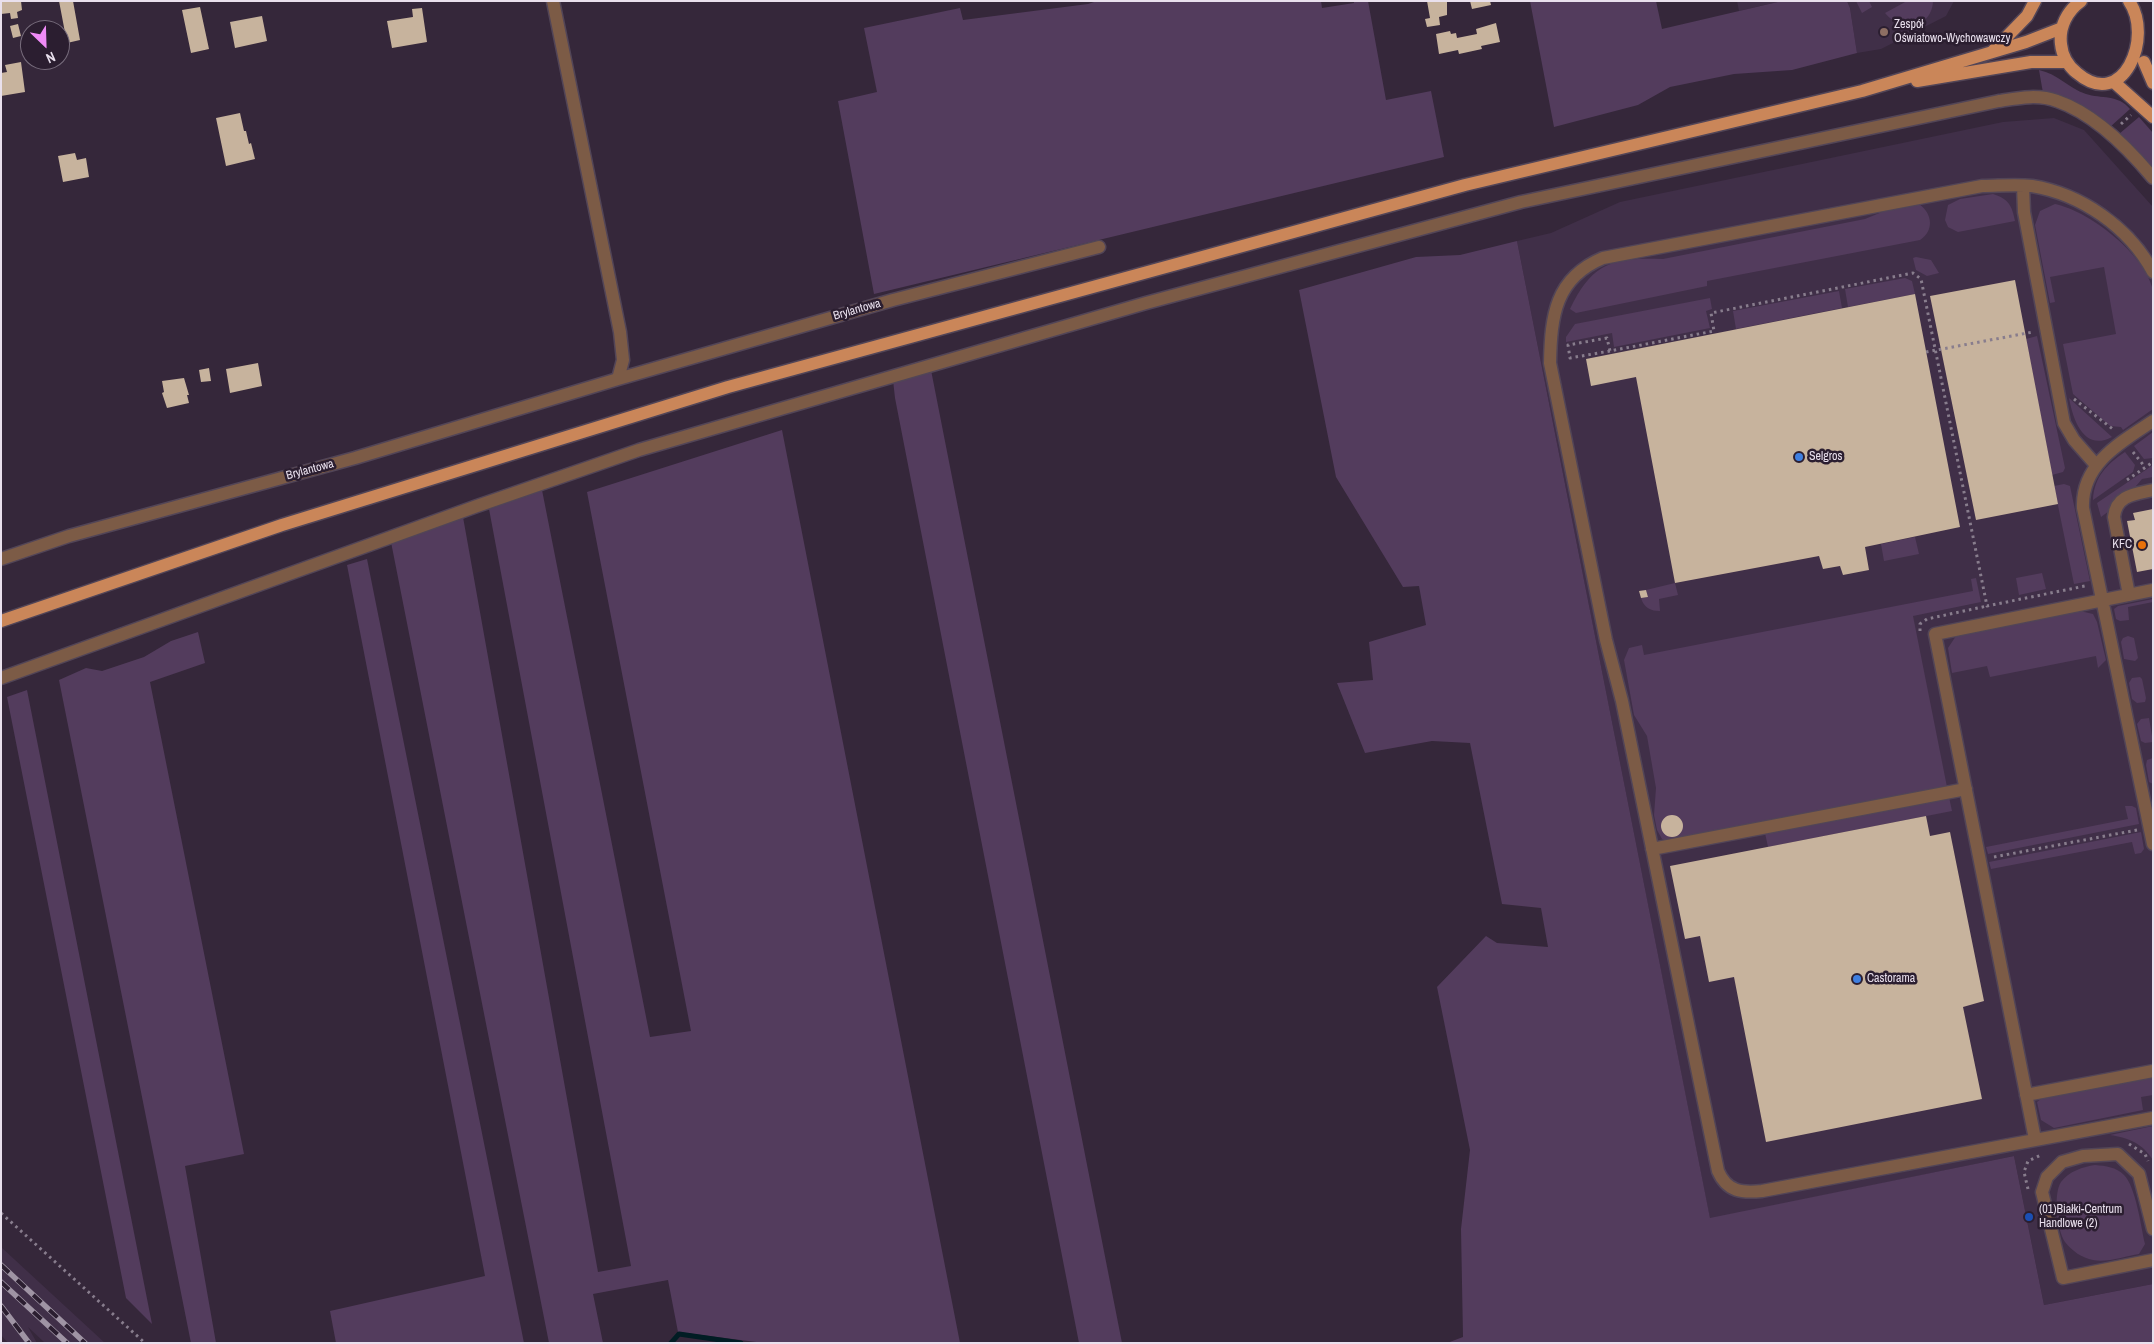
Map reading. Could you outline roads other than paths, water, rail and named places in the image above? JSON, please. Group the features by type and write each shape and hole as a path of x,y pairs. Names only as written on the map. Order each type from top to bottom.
{"main road":[{"path":"1993,51 2027,16 2035,1"},
{"path":"2082,1 2068,7 2062,28 2061,46 2067,62 2085,79 2103,84 2115,83 2131,75 2144,62 2149,45 2148,27 2144,13 2129,1"},
{"path":"1862,91 2062,28"},
{"path":"1,621 282,525 728,387 1465,185 1862,91 2031,62 2067,62"},
{"path":"2144,62 2153,83"},
{"path":"2115,83 2153,117"}],"street":[{"path":"553,1 620,332 623,360 618,379"},
{"path":"1,678 639,450 1146,303 1521,202 1990,103 2027,97 2056,100 2075,109 2110,134 2134,156 2153,178"},
{"path":"2153,272 2128,236 2099,213 2073,199 2023,186 1982,186 1603,258 1583,268 1560,294 1553,322 1550,363 1718,1171 1728,1187 1742,1193 1795,1186 2153,1118"},
{"path":"2023,186 2024,212 2064,424 2074,440 2096,465"},
{"name":"Brylantowa","path":"1,559 69,536 355,458 618,379 893,300 1099,247"},
{"path":"2153,421 2114,448 2096,465 2083,496 2153,844"},
{"path":"2129,595 2114,517 2115,508 2128,496 2153,490"},
{"path":"2035,1139 1935,634 2153,590"},
{"path":"1652,849 1966,789"},
{"path":"2026,1095 2153,1071"},
{"path":"2153,1229 2139,1174 2118,1154 2084,1156 2062,1162 2047,1177 2042,1192 2063,1278 2153,1260"}],"waterway":[{"path":"671,1343 679,1334 741,1343"}],"railway":[{"path":"1,1265 85,1343"},
{"path":"1,1282 67,1343"},
{"path":"1,1306 29,1343"}],"place":[{"name":"Zespół Oświatowo-Wychowawczy","path":"1884,32"},
{"name":"Selgros","path":"1799,457"},
{"name":"KFC","path":"2142,545"},
{"name":"Castorama","path":"1857,979"},
{"name":"(01)Białki-Centrum Handlowe (2)","path":"2029,1217"}]}
